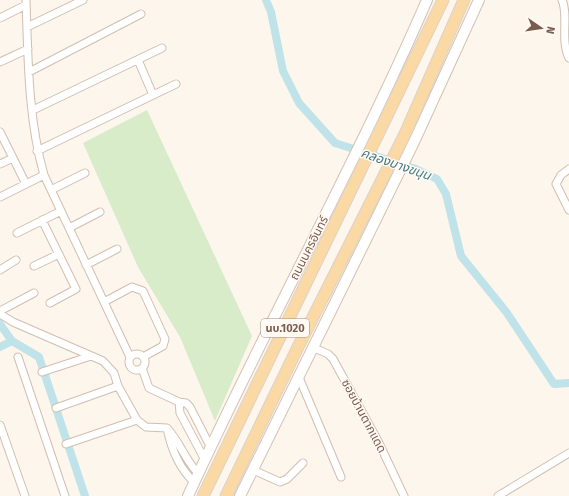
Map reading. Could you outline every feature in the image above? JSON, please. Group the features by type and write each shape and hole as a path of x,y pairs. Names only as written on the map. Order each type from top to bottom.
{"main road":[{"name":"ถนนนครอินทร์","path":"188,496 210,448 355,157 427,0"},
{"name":"ถนนนครอินทร์","path":"203,496 443,0"},
{"name":"นบ.1020","path":"226,496 297,349 396,151 464,0"},
{"name":"นบ.1020","path":"240,496 298,375 401,169 479,0"}],"street":[{"path":"27,27 83,0"},
{"path":"562,0 565,7 564,36 569,58"},
{"path":"0,18 26,2 29,72 37,151 44,175 130,357 128,362 130,367 137,371 142,368 145,364 143,357"},
{"path":"29,72 141,14"},
{"path":"33,110 162,48"},
{"path":"0,62 28,49"},
{"path":"138,60 153,95"},
{"path":"37,151 176,84"},
{"path":"0,132 26,184"},
{"path":"0,164 12,158"},
{"path":"569,169 561,175 556,184 569,210"},
{"path":"51,190 85,174"},
{"path":"0,197 44,175"},
{"path":"17,233 61,211"},
{"path":"69,228 100,212"},
{"path":"42,220 76,289 50,303"},
{"path":"86,265 118,249"},
{"path":"34,266 59,254"},
{"path":"0,270 16,260"},
{"path":"104,302 132,287 143,291 165,339 163,346 143,357"},
{"path":"13,322 0,312 34,293"},
{"path":"0,318 13,322 103,361 114,373 118,386 137,420 146,427 167,428 171,446 186,474 196,478"},
{"name":"ซอยบ้านตากแดด","path":"312,347 328,354 333,359 378,441 404,496"},
{"path":"130,357 136,354 143,357"},
{"path":"42,372 91,356"},
{"path":"18,357 65,496"},
{"path":"142,368 149,388 179,402 186,403 190,407 210,448"},
{"path":"298,375 341,477"},
{"path":"56,408 118,386"},
{"path":"179,402 180,413 205,460"},
{"path":"66,444 137,420"},
{"path":"0,425 25,496"},
{"path":"498,496 569,453"},
{"path":"253,470 280,482 287,479 303,463"}],"green space":[{"path":"147,110 252,336 215,421 180,337 138,267 83,143"}],"waterway":[{"name":"คลองบางขนุน","path":"266,0 271,12 283,71 299,103 335,143 416,169 437,179 446,194 461,256 507,313 554,384 569,383"},
{"path":"0,324 12,341 39,357 85,496"},
{"path":"0,347 12,341"}]}
